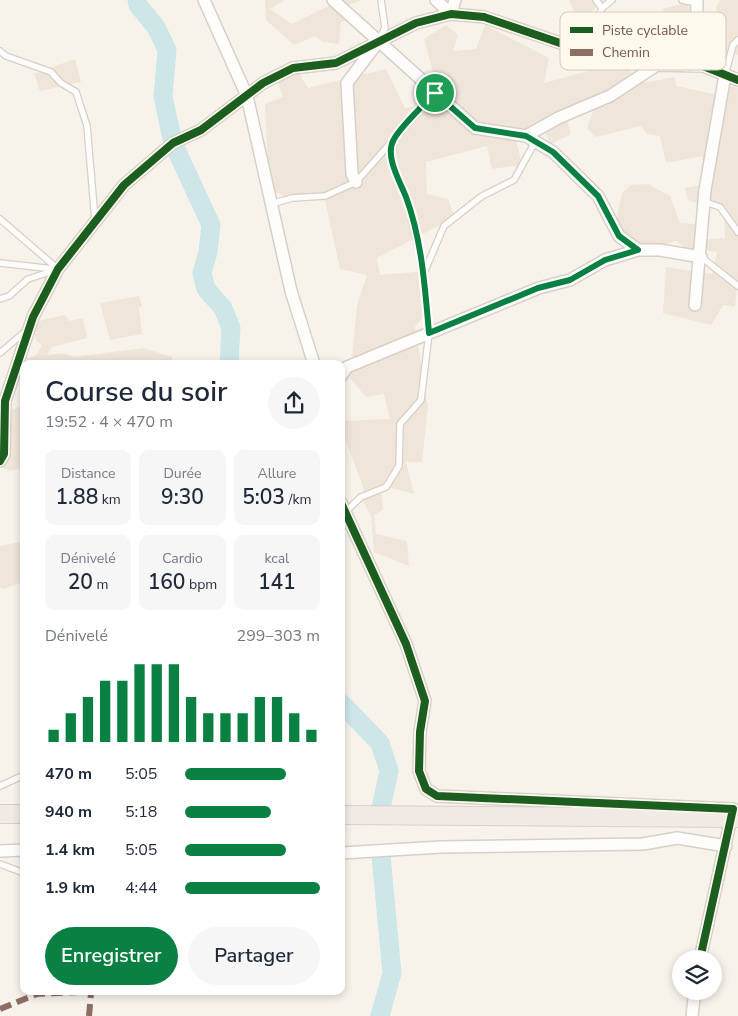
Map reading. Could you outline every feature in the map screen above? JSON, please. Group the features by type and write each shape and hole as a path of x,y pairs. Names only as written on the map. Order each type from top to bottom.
{"highway":[{"path":"0,814 20,814"},
{"path":"345,815 734,818"}],"street":[{"path":"204,0 247,96 291,291 313,360"},
{"path":"333,0 475,128 530,139 553,152 598,196 619,236 638,250"},
{"path":"436,0 451,14"},
{"path":"451,14 456,0"},
{"path":"0,461 4,454 5,401 30,328 58,270 124,185 173,143 201,130 264,83 293,68 336,63 416,23 451,14 484,17 560,43"},
{"path":"356,182 352,174 347,83 378,42"},
{"path":"530,139 558,118 610,96 648,70"},
{"path":"709,70 738,80"},
{"path":"695,306 705,202 725,75"},
{"path":"345,370 347,367 538,288 570,280 605,260 638,250 660,250 701,257"},
{"path":"345,512 406,644 425,701 420,732 419,771 426,789 437,796 733,809 734,818 702,950"},
{"path":"345,853 441,847 643,844 678,838 726,846"},
{"path":"0,851 20,850"},
{"path":"692,1016 694,1000"}],"lane":[{"path":"378,42 385,28 381,0"},
{"path":"596,0 602,8"},
{"path":"601,12 602,8 612,0"},
{"path":"682,0 697,1"},
{"path":"725,75 733,45 738,40"},
{"path":"0,52 6,56 51,72 61,83 76,92 86,126 96,222"},
{"path":"271,204 292,198 325,196 356,182 435,93"},
{"path":"424,273 444,226 482,196 514,180 530,139"},
{"path":"345,507 361,497 386,487 398,466 400,424 421,400 429,333 424,273 407,199 395,170 392,157 394,140"},
{"path":"705,202 720,208 738,232"},
{"path":"0,219 58,270"},
{"path":"732,224 738,220"},
{"path":"701,257 738,286"},
{"path":"0,263 16,267 58,270"},
{"path":"0,299 9,296 28,279 58,270"},
{"path":"0,353 30,328"},
{"path":"0,786 20,777"},
{"path":"0,864 20,872"}],"shaded area":[{"path":"265,0 285,0 270,9 292,24 341,0 362,0 348,5 353,18 341,22 339,44 323,42 315,36 294,45 266,20"},
{"path":"569,0 604,0 591,12 574,12"},
{"path":"720,0 738,0 738,55 726,52 726,12 717,12 716,8"},
{"path":"688,2 690,12 664,12 663,9"},
{"path":"446,25 458,35 453,51 476,49 485,25 549,58 544,83 592,70 630,70 636,84 675,77 676,86 727,97 730,86 738,88 738,278 735,307 723,305 711,325 663,313 666,267 712,274 717,252 686,248 676,241 638,250 619,239 616,222 622,193 631,185 648,184 670,196 680,223 695,224 700,240 725,238 724,212 688,200 685,188 708,184 702,156 666,163 660,136 647,134 641,126 596,137 587,128 596,103 566,116 571,134 551,144 541,124 515,135 522,165 492,169 487,146 426,162 427,194 448,199 455,217 377,258 380,275 426,271 430,308 415,327 428,407 422,462 406,462 414,494 380,485 383,510 374,515 376,534 407,541 409,566 374,552 371,516 363,501 366,495 345,439 345,421 390,419 384,394 366,397 350,378 357,305 367,275 340,269 324,196 293,200 269,189 265,104 283,97 276,78 295,66 308,88 386,69 405,108 441,101 424,39"},
{"path":"75,59 81,82 40,91 34,74"},
{"path":"139,296 142,306 139,308 142,334 110,340 100,303"},
{"path":"65,315 69,321 83,318 87,338 52,347 47,355 62,353 74,357 144,348 172,357 172,360 20,360 35,356 42,346 36,340 32,327 42,320"},
{"path":"20,406 20,468 10,471 0,467 0,425 2,415"},
{"path":"20,542 20,583 4,589 0,588 0,546"}],"waterway":[{"path":"137,0 138,5 156,27 167,50 163,96 173,143 211,225 208,252 202,273 206,289 223,308 231,328 229,360"},
{"path":"345,707 380,743 389,771 381,808"},
{"path":"380,1016 392,973 381,856"}],"marked path":[{"path":"0,1009 35,995"},
{"path":"89,1016 91,995"}],"cycle path":[{"path":"0,461 4,454 5,401 33,317 58,269 124,185 173,143 201,130 263,83 293,68 336,63 416,23 451,14 484,17 560,43"},
{"path":"713,70 738,80"},
{"path":"345,512 406,644 425,701 420,732 419,771 426,789 437,796 733,809 702,950"}],"route":[{"path":"435,93 475,128 526,136 553,152 598,196 619,236 638,250 605,260 570,280 538,288 429,333 424,273 407,199 395,170 392,157 394,140 435,93"}]}
